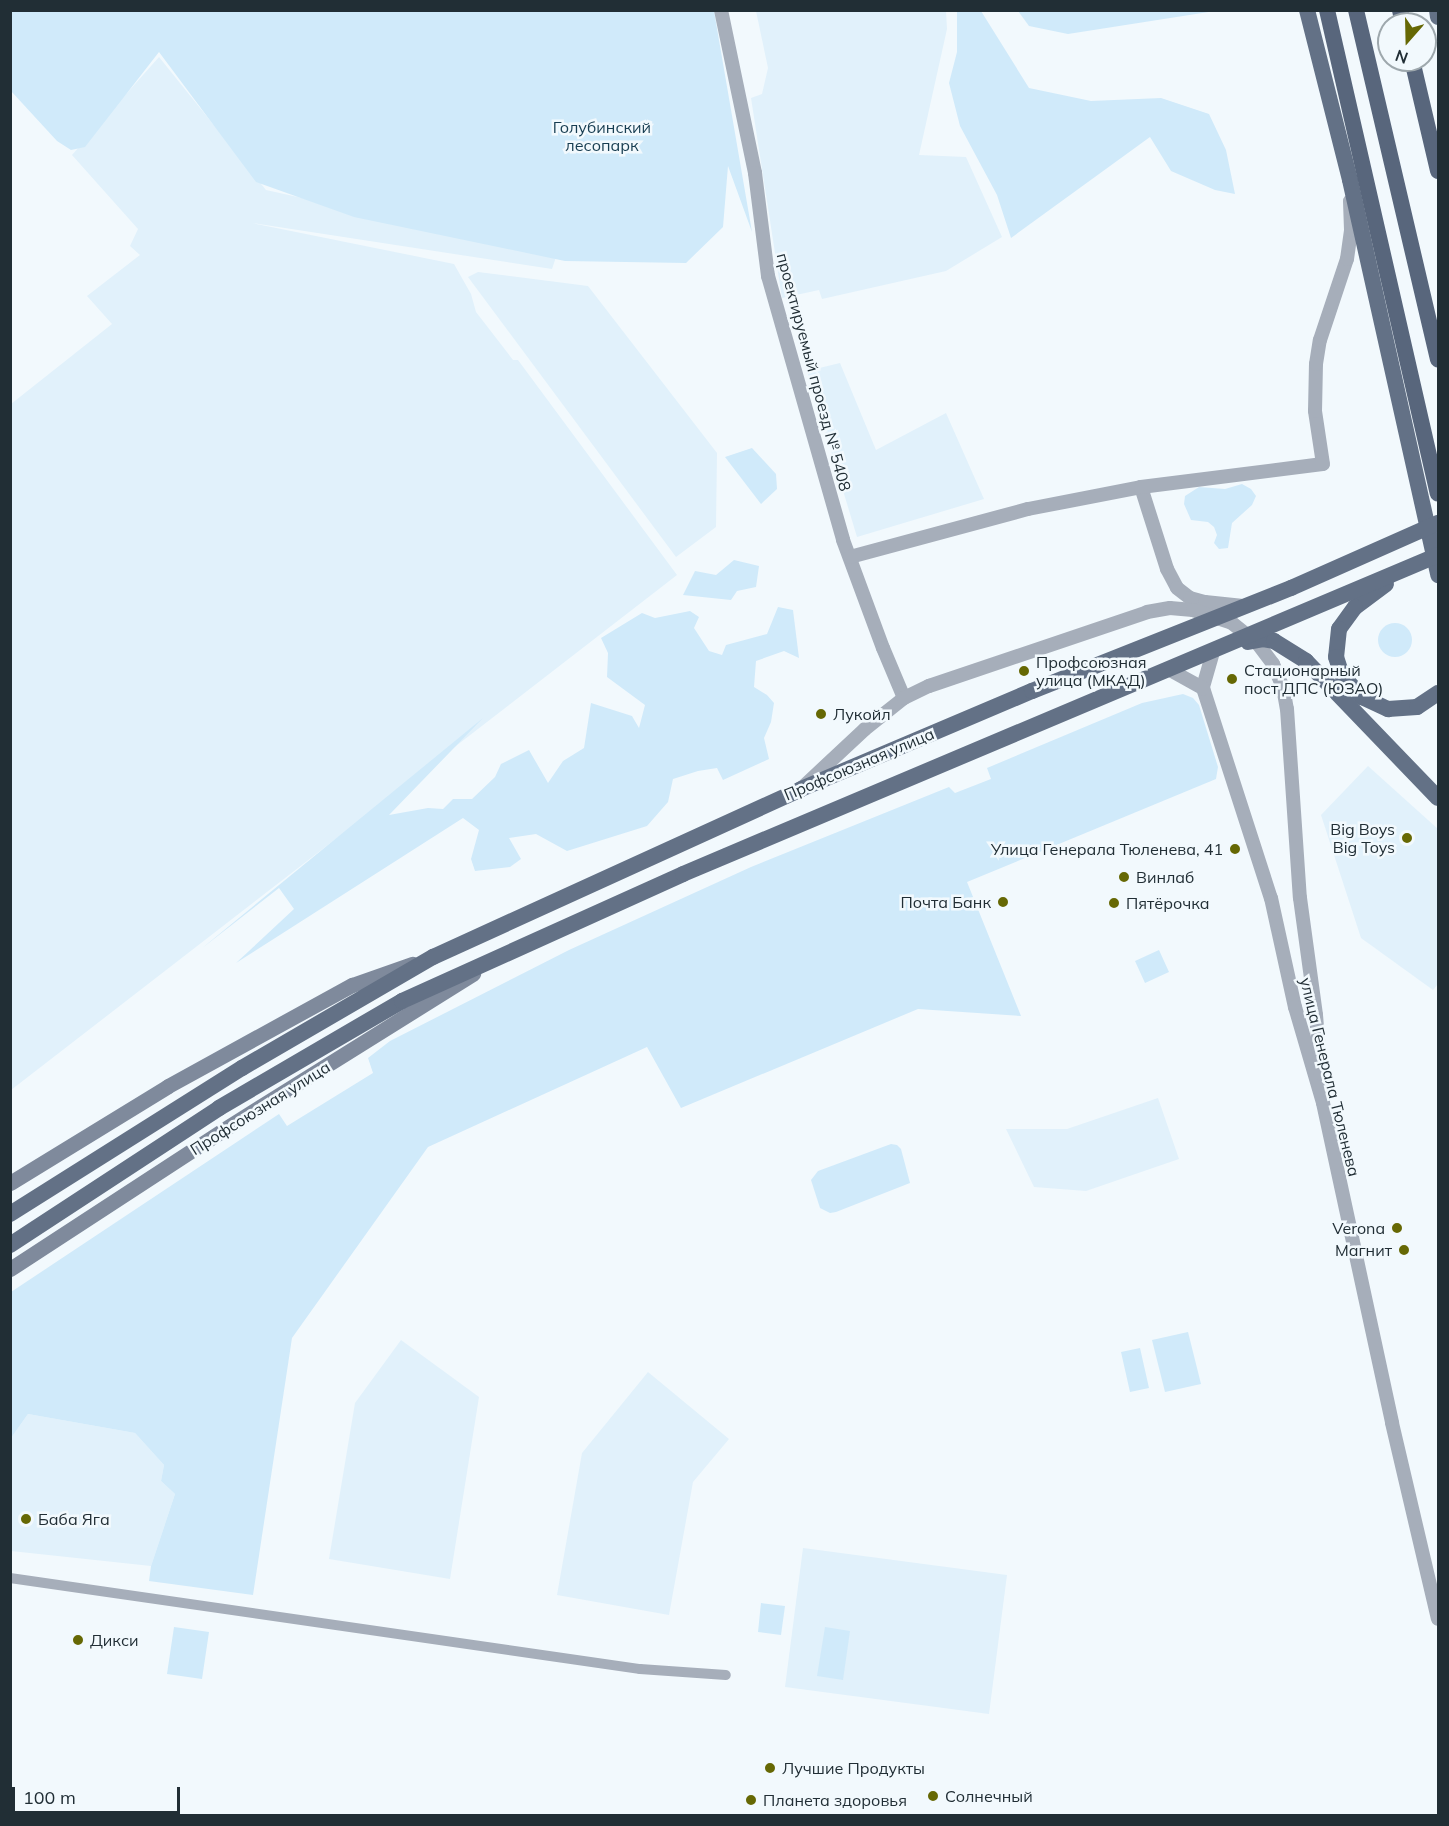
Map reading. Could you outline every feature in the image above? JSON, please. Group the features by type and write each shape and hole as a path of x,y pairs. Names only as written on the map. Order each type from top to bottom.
{"highway":[{"path":"1327,10 1438,493"},
{"path":"1356,10 1438,360"},
{"path":"1415,72 1438,171"}],"main road":[{"path":"1307,10 1350,180 1410,449 1437,554 1438,574"},
{"path":"1437,10 1438,17"},
{"name":"Профсоюзная улица","path":"10,1183 168,1086 341,991 433,957 801,789 1241,606 1291,588 1438,523"},
{"path":"1229,646 1437,554"},
{"path":"1406,569 1355,607 1343,621 1335,648 1338,666 1348,682 1362,697 1388,709 1417,707 1438,693"},
{"path":"1229,646 1263,639 1274,641 1306,661 1438,798"},
{"name":"Профсоюзная улица","path":"10,1245 219,1108 402,1000 704,865 1229,646"},
{"name":"Профсоюзная улица","path":"10,1269 223,1130 410,1016 512,949"},
{"name":"Профсоюзная улица","path":"10,1214 242,1068 433,957"}],"street":[{"name":"проектируемый проезд № 5408","path":"721,10 755,173 766,271 799,390 850,557 904,698"},
{"path":"850,557 1028,509 1141,487 1323,464 1315,411 1316,364 1320,340 1347,258 1350,230 1350,180"},
{"path":"1141,487 1167,569 1177,588 1190,598 1241,606"},
{"path":"801,789 842,749 904,698 929,686 1147,612 1170,608 1203,612 1232,623 1258,644 1273,664 1283,687 1293,780 1300,898 1316,1015 1323,1104"},
{"path":"1170,670 1203,688 1213,652"},
{"name":"улица Генерала Тюленева","path":"1203,688 1271,898 1295,1007 1323,1104 1390,1414 1438,1620"},
{"path":"10,1578 640,1669 726,1676"}],"shaded area":[{"path":"756,11 946,11 947,29 919,155 966,157 1002,237 946,271 822,299 819,290 782,298 751,98 762,94 768,68"},
{"path":"159,57 266,190 557,254 552,269 252,223 454,264 471,294 476,312 513,360 518,360 677,575 11,1090 11,404 112,324 87,296 140,255 130,246 138,229 72,155"},
{"path":"478,272 588,286 717,453 716,527 676,557 468,277"},
{"path":"840,363 876,450 946,413 984,499 857,537 807,371"},
{"path":"1368,766 1438,829 1438,984 1433,990 1361,938 1321,815"},
{"path":"1158,1098 1179,1159 1086,1191 1034,1187 1006,1129 1067,1129"},
{"path":"401,1340 479,1397 450,1579 329,1559 355,1403"},
{"path":"648,1372 729,1439 693,1482 669,1615 557,1595 582,1453"},
{"path":"28,1414 135,1433 164,1465 161,1481 175,1494 151,1566 11,1551 11,1438"},
{"path":"803,1548 1007,1575 989,1714 785,1687"}],"green space":[{"name":"Голубинский лесопарк","path":"10,11 714,11 752,232 728,166 723,227 686,263 565,261 354,217 256,182 159,52 85,147 71,150 57,141 11,91"},
{"path":"957,11 981,11 1029,88 1091,101 1161,98 1209,114 1226,150 1235,194 1215,190 1171,171 1150,137 1011,238 997,195 960,126 949,83 957,52"},
{"path":"1018,11 1215,11 1068,34 1029,26"},
{"path":"752,448 776,474 777,489 761,504 725,457"},
{"path":"1242,484 1251,489 1256,496 1252,505 1232,523 1228,548 1219,549 1214,543 1217,535 1214,527 1208,522 1191,520 1184,504 1185,496 1199,487 1225,489"},
{"path":"734,560 759,566 756,587 737,591 731,600 683,595 695,571 716,575"},
{"path":"778,607 793,610 799,658 784,651 756,661 754,687 767,695 774,703 771,722 764,738 769,759 723,780 717,768 673,779 668,802 647,826 567,851 536,834 509,838 521,859 510,867 475,871 471,859 479,830 463,818 236,963 294,909 279,888 201,949 483,718 389,815 428,808 443,809 453,799 472,799 495,777 501,764 529,750 548,783 563,761 584,748 591,703 632,716 639,728 645,705 607,677 608,653 601,638 642,613 655,618 690,611 699,617 694,628 709,651 722,655 726,645 767,634"},
{"path":"1395,623 1407,628 1412,640 1407,652 1395,657 1383,652 1378,640 1383,628"},
{"path":"1183,694 1193,698 1199,705 1218,767 1216,779 967,882 1021,1016 918,1009 681,1108 647,1047 428,1147 292,1338 253,1595 149,1581 151,1566 175,1494 161,1481 164,1465 135,1433 28,1414 11,1438 11,1292 279,1114 287,1126 373,1073 368,1058 390,1041 569,950 751,867 949,787 955,793 991,779 987,768 1142,703"},
{"path":"1159,950 1169,972 1145,983 1135,961"},
{"path":"891,1144 901,1149 910,1183 836,1212 830,1213 820,1208 811,1180 818,1171"},
{"path":"1188,1332 1201,1384 1165,1392 1152,1340"},
{"path":"1140,1348 1149,1388 1130,1392 1121,1352"},
{"path":"761,1603 785,1606 781,1635 758,1632"},
{"path":"174,1627 209,1632 202,1679 167,1674"},
{"path":"825,1627 850,1631 843,1680 817,1676"}],"place":[{"name":"Профсоюзная улица (МКАД)","path":"1024,671"},
{"name":"Стационарный пост ДПС (ЮЗАО)","path":"1232,679"},
{"name":"Лукойл","path":"821,714"},
{"name":"Big Boys Big Toys","path":"1407,838"},
{"name":"Улица Генерала Тюленева, 41","path":"1235,849"},
{"name":"Винлаб","path":"1124,877"},
{"name":"Почта Банк","path":"1003,902"},
{"name":"Пятёрочка","path":"1114,903"},
{"name":"Verona","path":"1397,1228"},
{"name":"Магнит","path":"1404,1250"},
{"name":"Баба Яга","path":"26,1519"},
{"name":"Дикси","path":"78,1640"},
{"name":"Лучшие Продукты","path":"770,1768"},
{"name":"Солнечный","path":"933,1796"},
{"name":"Планета здоровья","path":"751,1800"}]}
